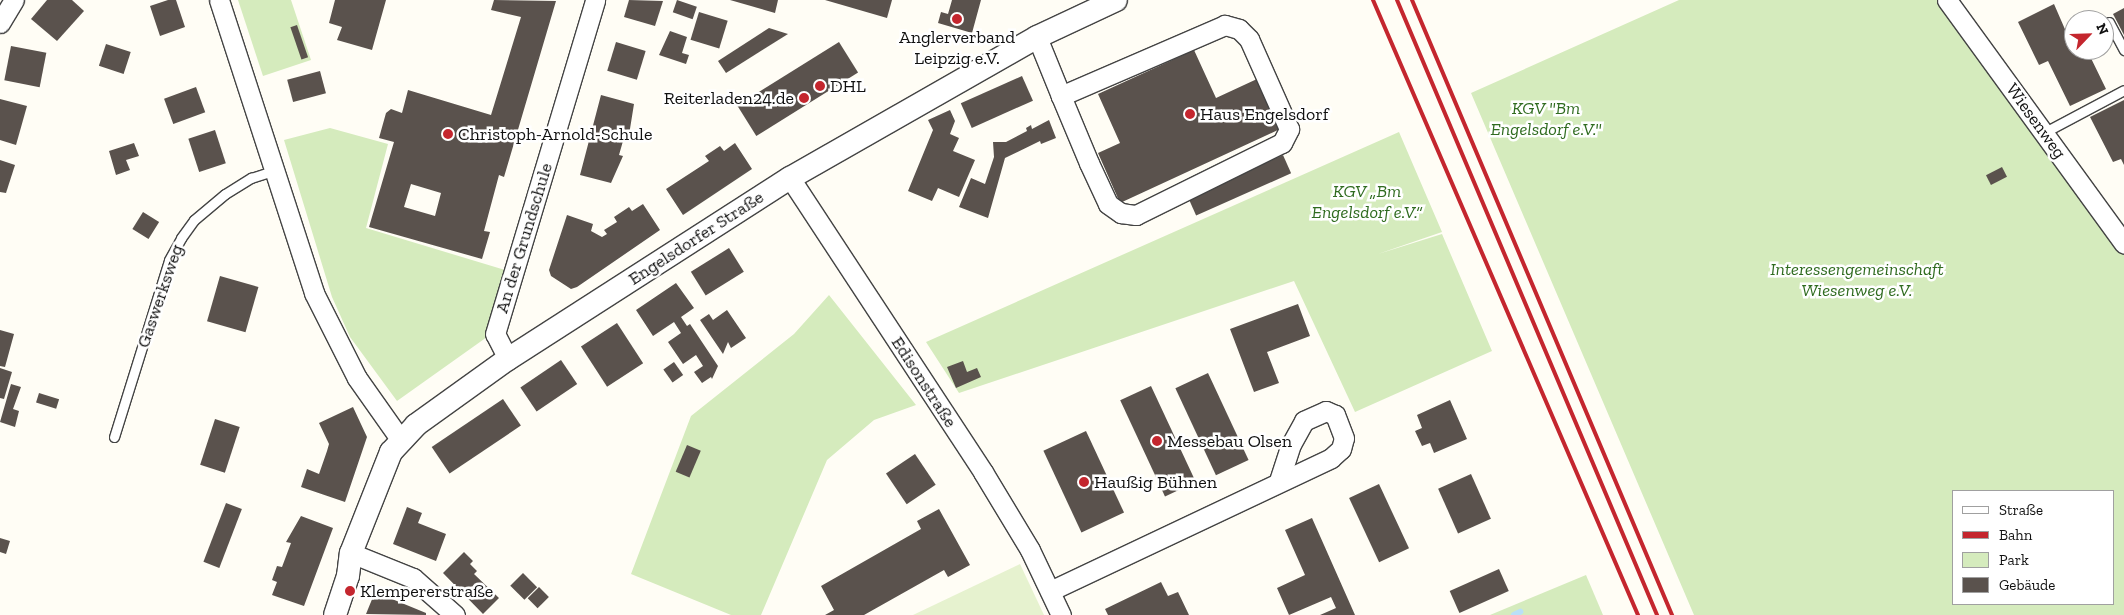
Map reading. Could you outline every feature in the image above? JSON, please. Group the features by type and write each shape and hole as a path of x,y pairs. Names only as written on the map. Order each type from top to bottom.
{"street":[{"path":"0,22 14,0"},
{"path":"218,0 272,171 314,293 336,342 356,378 400,439"},
{"name":"An der Grundschule","path":"508,359 495,334 595,0"},
{"name":"Engelsdorfer Straße","path":"335,615 348,576 352,553 391,452 400,439 442,405 508,359 790,178 1037,37 1116,0"},
{"name":"Wiesenweg","path":"1947,0 2121,234"},
{"path":"1037,37 1061,96 1108,204 1121,213 1136,215 1282,143 1289,129 1249,38 1239,29 1225,25 1061,96"},
{"name":"Edisonstraße","path":"790,178 983,472 1030,550 1061,615"},
{"path":"1050,591 1279,482"},
{"path":"352,553 413,578 455,615"},
{"name":"Engelsdorfer Straße","path":"319,615 335,572 352,553"}],"lane":[{"path":"2114,31 2124,50"},
{"path":"2045,132 2124,90"},
{"name":"Gaswerksweg","path":"114,437 169,260 181,238 194,220 224,194 251,178 272,171"}],"green space":[{"path":"238,0 291,0 311,60 263,76"},
{"name":"Interessengemeinschaft Wiesenweg e.V.","path":"1679,0 1939,0 2124,253 2124,615 1694,615 1471,93"},
{"path":"330,128 388,144 366,228 505,270 487,337 397,401 350,337 332,297 284,140"},
{"name":"KGV „Bm Engelsdorf e.V.“","path":"1399,132 1442,232 1378,254 1442,234 1492,351 1355,412 1294,281 959,393 926,342"},
{"path":"829,295 916,405 874,420 827,460 761,615 731,615 631,574 691,416 794,334"},
{"path":"1020,564 1044,615 913,615"},
{"path":"1586,575 1603,615 1490,615"}],"building":[{"path":"47,0 72,0 84,11 57,41 31,19"},
{"path":"168,0 176,0 185,27 160,36 150,6"},
{"path":"335,0 386,0 372,50 337,40 342,27 329,23"},
{"path":"494,0 556,1 504,177 499,175 484,231 490,232 482,259 369,227 394,142 379,138 386,113 391,109 402,113 408,90 491,115 521,17 491,10","holes":["411,184 441,193 435,216 404,207"]},
{"path":"629,0 663,1 655,26 624,17"},
{"path":"677,0 697,7 693,19 673,12"},
{"path":"730,0 778,0 775,13"},
{"path":"825,0 892,0 887,18"},
{"name":"Anglerverband Leipzig e.V.","path":"952,0 981,0 972,33 938,23 941,12 948,14"},
{"path":"2054,4 2064,27 2064,60 2092,60 2106,89 2070,106 2048,61 2039,65 2018,22"},
{"path":"2124,8 2124,35 2114,16 2114,13"},
{"path":"699,12 728,21 719,49 691,40"},
{"path":"297,25 308,57 301,59 290,27"},
{"path":"769,28 788,34 726,73 718,61"},
{"path":"670,31 687,37 682,53 689,55 686,64 659,55"},
{"path":"616,42 646,51 637,80 607,71"},
{"path":"839,42 858,73 756,136 737,106"},
{"path":"106,44 131,52 124,74 99,66"},
{"path":"11,46 46,53 40,87 4,80"},
{"name":"Haus Engelsdorf","path":"1194,50 1216,98 1257,79 1280,129 1120,203 1098,153 1120,143 1098,94"},
{"path":"320,71 326,93 293,102 287,80"},
{"path":"1022,76 1033,101 972,128 961,103"},
{"path":"196,87 205,112 173,124 164,99"},
{"path":"601,95 634,104 629,135 625,134 619,155 623,156 611,183 580,175"},
{"path":"0,99 27,106 16,145 0,140"},
{"path":"2124,100 2124,165 2121,159 2113,162 2090,117"},
{"path":"950,110 955,121 950,134 959,138 953,151 975,160 959,197 938,188 932,201 908,191 933,130 928,120"},
{"path":"1049,120 1056,138 1041,144 1040,141 1005,158 988,218 959,207 971,178 985,184 994,157 993,142 1006,142 1027,131 1026,128 1031,125 1032,129"},
{"path":"215,130 226,163 199,172 188,139"},
{"path":"134,143 139,156 126,160 130,170 116,175 109,151"},
{"path":"735,143 752,169 683,215 666,189 709,161 705,156 720,146 724,151"},
{"path":"1283,155 1291,173 1196,216 1188,197"},
{"path":"0,160 15,165 6,193 0,192"},
{"path":"2002,167 2007,177 1991,185 1986,175"},
{"path":"643,204 660,230 577,287 571,289 551,276 549,270 567,215 593,224 591,231 602,237 607,234 604,230 617,222 614,217 629,207 632,211"},
{"path":"143,212 159,222 149,239 132,229"},
{"path":"729,248 744,272 706,296 691,272"},
{"path":"220,276 258,287 245,332 207,321"},
{"path":"676,283 694,308 681,317 687,326 690,324 718,366 712,379 711,377 702,383 694,372 703,366 696,355 683,364 668,342 681,333 674,322 653,336 636,310"},
{"path":"1298,304 1310,336 1267,352 1279,383 1254,392 1230,329"},
{"path":"727,310 746,338 731,348 728,342 723,354 700,320 709,314 713,320"},
{"path":"617,323 643,363 607,387 581,346"},
{"path":"0,330 14,334 5,367 0,366"},
{"path":"561,360 577,384 537,411 520,387"},
{"path":"963,361 967,372 977,368 981,377 956,388 947,367"},
{"path":"674,362 683,375 673,383 663,369"},
{"path":"0,368 12,372 4,399 0,398"},
{"path":"1208,373 1249,460 1216,475 1175,388"},
{"path":"11,384 21,387 13,409 19,411 15,427 0,422"},
{"name":"Messebau Olsen","path":"1151,386 1196,482 1165,496 1120,400"},
{"path":"39,393 59,399 56,409 36,403"},
{"path":"503,399 521,426 450,474 432,447"},
{"path":"1450,400 1467,439 1434,453 1430,443 1422,446 1415,431 1422,428 1417,415"},
{"path":"353,407 367,437 345,502 301,487 307,469 319,474 329,444 319,423"},
{"path":"215,419 240,427 225,473 200,465"},
{"name":"Haußig Bühnen","path":"1086,431 1124,513 1081,532 1043,451"},
{"path":"687,445 701,451 689,478 676,472"},
{"path":"915,454 936,485 907,504 886,474"},
{"path":"1471,474 1491,519 1458,533 1438,489"},
{"path":"1379,484 1409,548 1379,562 1349,498"},
{"path":"226,503 242,509 219,568 203,562"},
{"path":"407,507 422,513 418,523 446,534 436,561 393,544"},
{"path":"939,509 970,565 948,577 944,570 864,615 825,615 834,610 821,586 921,529 917,521"},
{"path":"301,516 333,528 304,606 272,595 277,582 272,580 277,566 282,567 291,543 286,542"},
{"path":"1312,518 1355,615 1320,615 1336,608 1331,597 1289,615 1277,588 1305,575 1285,530"},
{"path":"0,538 10,541 6,554 0,552"},
{"path":"464,552 473,561 470,564 477,571 474,574 499,598 483,614 443,573"},
{"path":"1499,569 1509,591 1459,613 1450,591"},
{"path":"523,573 537,587 524,600 510,586"},
{"path":"1161,582 1168,596 1178,592 1189,615 1108,615 1105,609"},
{"path":"539,587 549,597 538,608 528,598"},
{"path":"375,592 426,613 426,615 366,614"}],"waterway":[{"path":"1514,615 1520,612"}],"railway":[{"path":"1373,0 1638,615"},
{"path":"1397,0 1657,615"},
{"path":"1412,0 1672,615"}],"place":[{"name":"Anglerverband Leipzig e.V.","path":"957,19"},
{"name":"DHL","path":"820,86"},
{"name":"Reiterladen24.de","path":"804,98"},
{"name":"Haus Engelsdorf","path":"1190,114"},
{"name":"Christoph-Arnold-Schule","path":"448,134"},
{"name":"Messebau Olsen","path":"1157,441"},
{"name":"Haußig Bühnen","path":"1084,482"},
{"name":"Klempererstraße","path":"350,591"}],"park label":[{"name":"KGV \"Bm Engelsdorf e.V.\"","path":"1546,119"}]}
